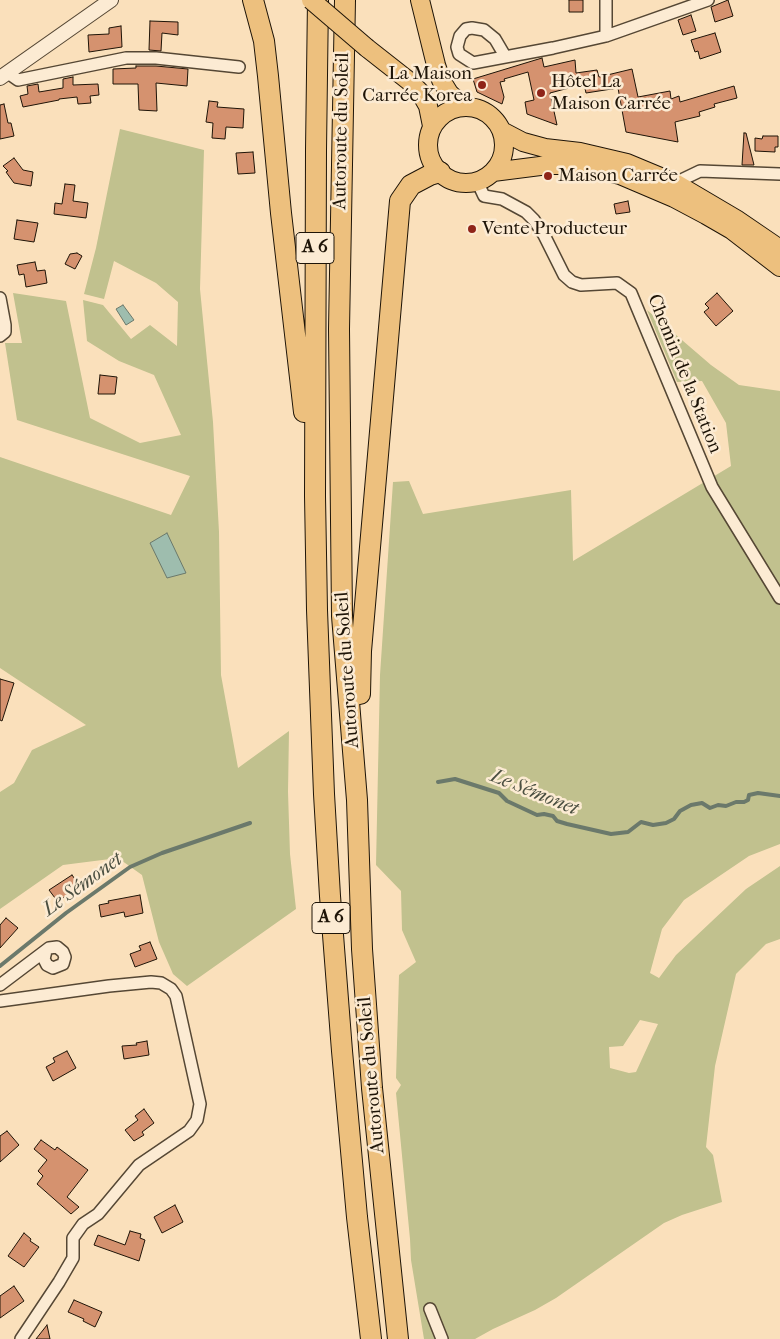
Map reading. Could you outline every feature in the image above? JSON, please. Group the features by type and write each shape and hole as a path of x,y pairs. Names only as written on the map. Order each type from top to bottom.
{"highway":[{"path":"253,0 264,41 281,213 315,496"},
{"name":"Autoroute du Soleil","path":"318,0 315,496 317,610 330,896 350,1142 371,1339"},
{"name":"Autoroute du Soleil","path":"345,0 339,329 342,616 357,800 362,949 372,1088 398,1339"},
{"path":"357,800 361,651 400,201 411,185 440,172"}],"main road":[{"path":"311,0 420,92 428,106 432,126"},
{"path":"420,0 441,80 449,92 463,106"},
{"path":"493,172 503,153 504,142 502,131 496,121 487,113 476,108 463,106 451,109 440,116 432,126 428,138 428,151 432,162 440,172 457,182 477,181 493,172 548,165 574,165 620,175 674,198 706,215 732,230 780,267"},
{"path":"502,131 523,142 545,148 580,152 626,163 676,183 736,219 780,249"}],"street":[{"path":"4,75 111,0"},
{"path":"606,0 606,36"},
{"path":"505,56 606,36 708,0"},
{"path":"4,75 18,80 126,58 156,58 239,67"},
{"path":"676,183 700,171 780,174"},
{"name":"Chemin de la Station","path":"477,181 484,196 502,199 526,212 534,220 544,235 564,275 572,282 582,285 617,282 632,293 712,487 780,598"},
{"path":"0,298 5,332 0,336"},
{"path":"0,986 46,951"},
{"path":"0,1001 70,991 151,982 161,983 171,989 176,996 200,1104 197,1120 189,1131 139,1165 98,1214 83,1224 73,1238 73,1258 22,1339"},
{"path":"430,1309 442,1339"}],"green space":[{"path":"120,129 204,150 200,289 213,422 219,532 221,675 238,768 289,731 290,854 296,909 187,986 173,974 159,942 142,875 118,858 63,865 0,909 0,792 14,783 32,750 86,725 0,668 0,457 171,515 190,476 17,420 5,343 22,343 13,293 66,301 90,418 140,443 181,435 154,375 119,361 87,341 83,300 103,305 131,339 150,325 177,346 178,302 156,283 114,261 104,299 84,294 96,248"},
{"path":"647,310 711,365 739,385 780,391 780,844 749,856 684,900 662,929 650,973 659,978 676,955 746,889 780,866 780,939 766,944 736,974 715,1066 706,1147 713,1155 722,1202 664,1223 556,1298 475,1339 424,1339 411,1260 396,1093 401,1085 396,1078 399,975 416,962 402,930 401,891 376,865 380,675 393,482 409,481 423,514 571,490 573,561 731,466 726,423 702,381 677,382","holes":["640,1020 658,1024 636,1072 629,1073 610,1068 609,1047 623,1046"]}],"shaded area":[{"path":"123,305 134,320 126,325 116,309"},
{"path":"167,533 186,573 167,578 150,543"}],"building":[{"path":"569,0 583,0 583,12 569,12"},
{"path":"728,0 733,16 715,22 711,7"},
{"path":"691,15 696,31 683,35 678,20"},
{"path":"150,21 178,22 178,35 162,33 161,51 149,50"},
{"path":"121,26 122,47 89,52 88,35 109,34 109,28"},
{"path":"715,33 721,52 700,59 698,51 695,52 691,40"},
{"path":"542,58 544,67 575,60 576,73 597,70 599,77 632,69 638,97 670,91 671,99 679,96 680,102 734,86 737,98 714,104 715,107 699,112 700,116 675,122 678,142 626,132 618,88 586,93 584,84 550,93 557,125 527,114 525,102 534,100 528,72 500,82 504,97 502,104 477,92 473,79"},
{"path":"136,66 188,69 187,86 156,83 157,111 139,110 138,84 113,84 113,69 136,68"},
{"path":"73,77 73,85 98,84 99,95 90,96 91,103 78,104 77,97 23,107 20,96 28,94 27,86 38,84 39,92 63,88 63,79"},
{"path":"209,101 218,102 217,107 244,109 243,128 226,127 225,139 212,138 213,123 206,122"},
{"path":"4,104 8,123 11,123 14,136 0,139 0,105"},
{"path":"744,133 746,133 754,165 742,165"},
{"path":"763,136 778,136 778,147 775,147 775,152 755,151 755,138 762,139"},
{"path":"253,152 255,173 238,174 236,153"},
{"path":"14,158 23,170 33,172 31,186 14,183 6,172 8,171 3,166"},
{"path":"65,184 75,185 73,201 88,203 86,218 54,214 55,203 62,204"},
{"path":"628,201 630,212 616,214 614,204"},
{"path":"17,220 38,223 34,242 14,239"},
{"path":"77,253 82,256 75,269 65,264 70,254"},
{"path":"35,262 37,271 45,270 47,283 26,287 24,274 19,275 17,265"},
{"path":"717,293 733,311 716,326 704,312 709,308 705,304"},
{"path":"100,375 117,377 115,394 98,394"},
{"path":"0,679 14,683 2,721 0,720"},
{"path":"72,875 81,887 58,902 49,890"},
{"path":"140,895 143,913 125,917 124,912 101,917 99,905 109,903 108,901"},
{"path":"6,918 18,928 0,948 0,925"},
{"path":"150,942 157,959 135,967 130,954 141,950 139,946"},
{"path":"147,1041 149,1055 124,1059 122,1046 137,1045 136,1043"},
{"path":"67,1051 76,1068 53,1081 46,1067 55,1062 53,1058"},
{"path":"144,1109 154,1123 142,1132 144,1135 134,1141 125,1130 138,1120 135,1116"},
{"path":"7,1131 19,1145 0,1162 0,1136"},
{"path":"41,1140 55,1150 57,1147 88,1170 67,1197 79,1207 71,1214 37,1184 43,1176 38,1171 47,1160 34,1149"},
{"path":"175,1205 183,1222 162,1233 154,1217"},
{"path":"130,1231 141,1234 140,1238 145,1240 139,1261 94,1245 98,1235 125,1245"},
{"path":"24,1233 31,1239 30,1241 39,1247 24,1267 8,1256"},
{"path":"14,1286 24,1301 0,1318 0,1296"},
{"path":"74,1300 102,1312 95,1327 83,1321 84,1319 68,1312"},
{"path":"47,1325 50,1339 36,1339"}],"waterway":[{"name":"Le Sémonet","path":"438,782 455,779 499,793 507,801 537,815 553,816 557,821 611,834 628,832 641,822 653,825 666,823 674,819 680,811 691,805 702,803 710,808 718,805 726,806 736,802 744,802 748,800 749,795 758,793 780,796"},
{"name":"Le Sémonet","path":"0,966 66,913 130,867 162,853 250,823"}],"place":[{"name":"La Maison Carrée Korea","path":"482,85"},
{"name":"Hôtel La Maison Carrée","path":"541,93"},
{"name":"Maison Carrée","path":"548,176"},
{"name":"Vente Producteur","path":"472,229"}]}
